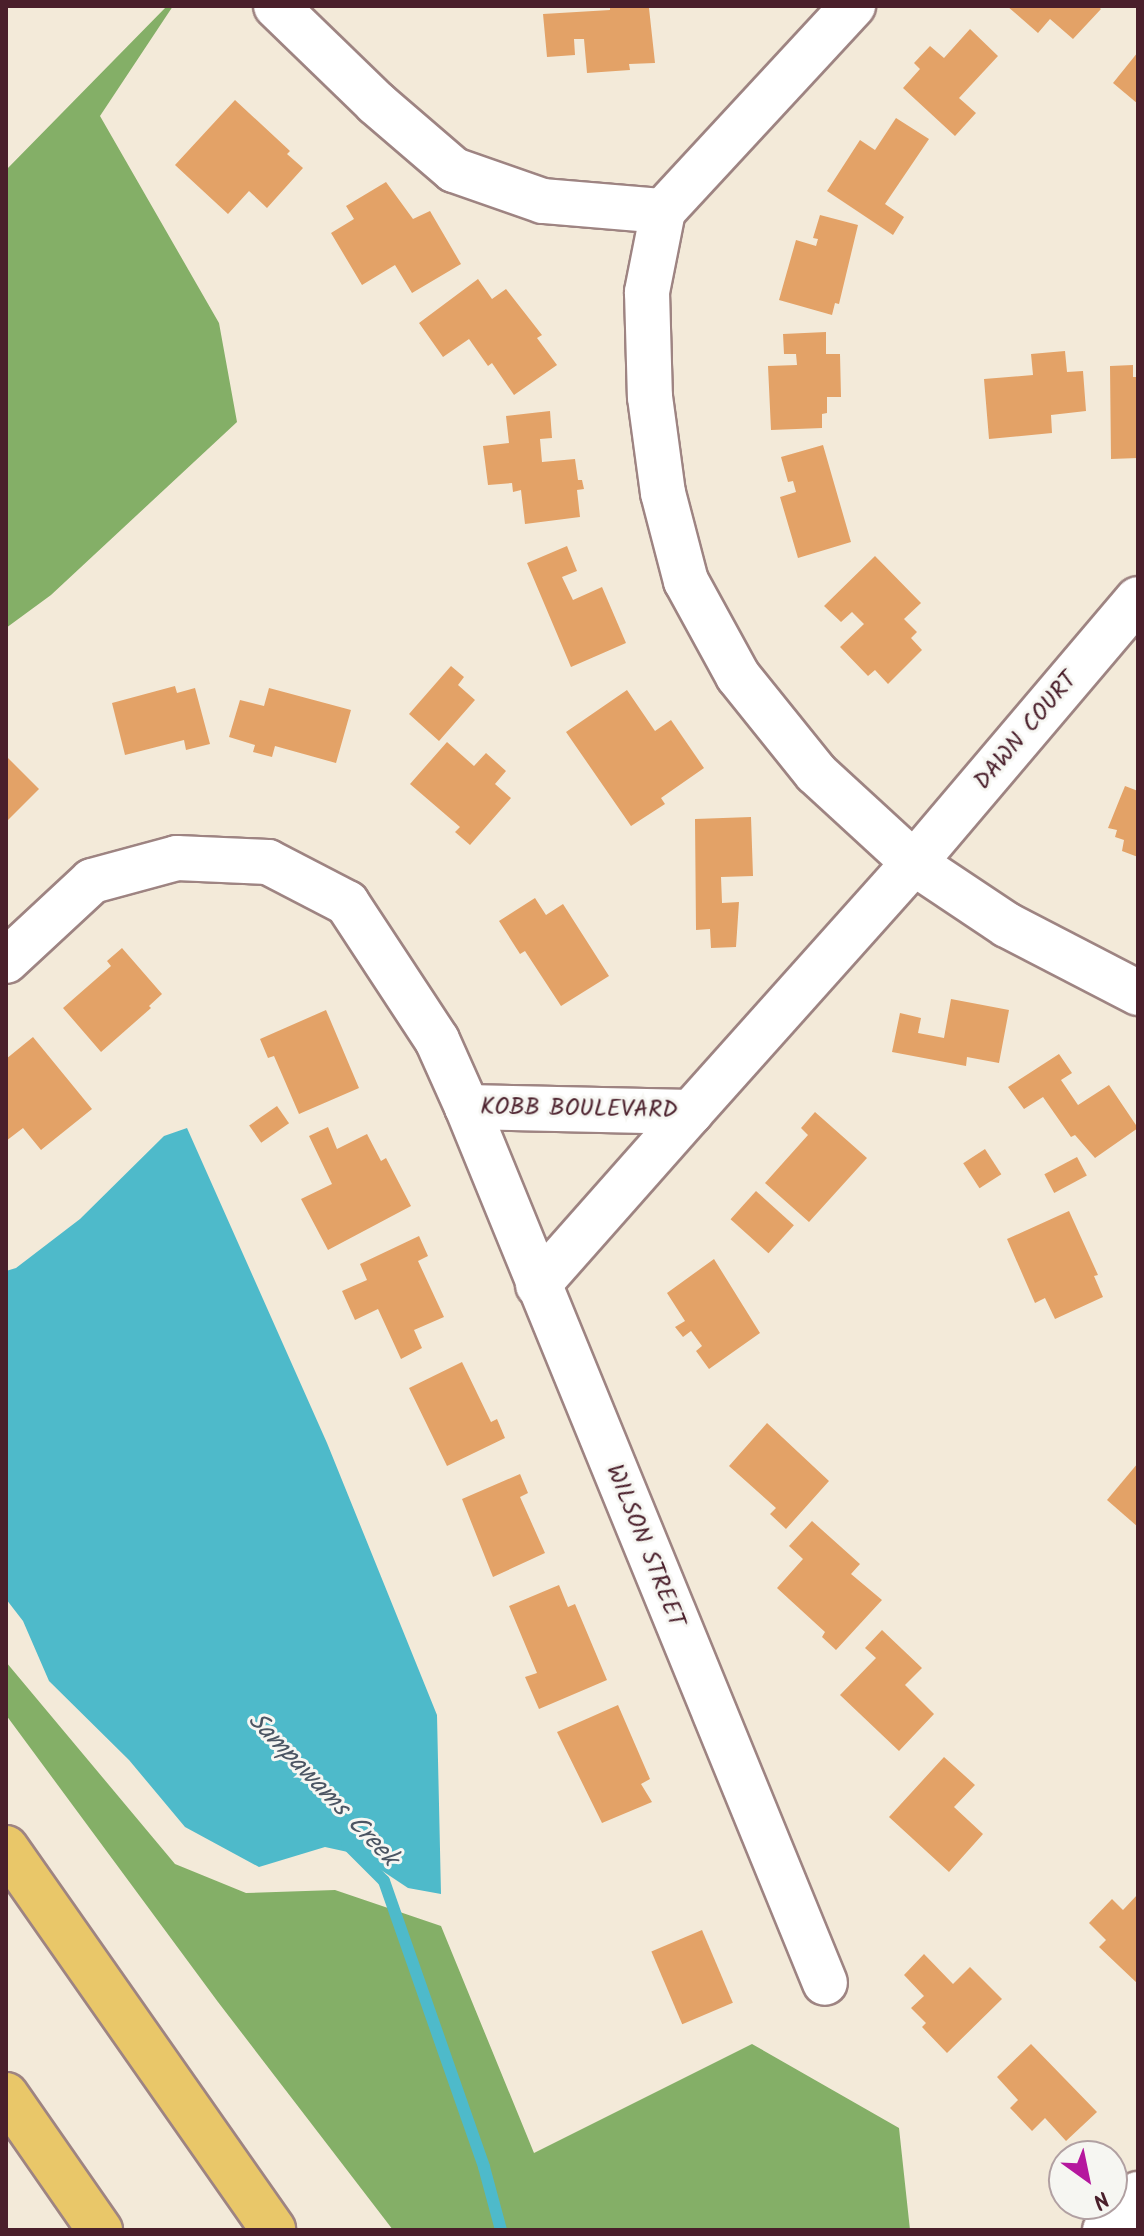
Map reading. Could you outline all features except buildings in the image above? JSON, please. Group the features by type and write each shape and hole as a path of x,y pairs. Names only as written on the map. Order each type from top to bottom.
{"main road":[{"path":"6,1848 273,2230"},
{"path":"6,2095 100,2230"}],"street":[{"path":"276,6 376,103 454,170 543,201 663,211"},
{"path":"853,6 663,211 647,292 650,397 663,493 686,581 738,676 806,761 914,863 1007,925 1138,993"},
{"name":"DAWN COURT","path":"914,863 1138,599"},
{"name":"KOBB BOULEVARD","path":"6,961 92,881 177,858 268,862 347,903 437,1040 467,1107 691,1112"},
{"name":"KOBB BOULEVARD","path":"538,1285 914,863"},
{"name":"WILSON STREET","path":"467,1107 825,1983"},
{"path":"1105,2230 1138,2194"}],"green space":[{"path":"167,6 173,6 100,116 219,323 237,422 51,595 6,628 6,170"},
{"path":"6,1662 175,1864 246,1893 335,1890 441,1926 534,2153 752,2044 899,2128 910,2230 393,2230 218,2002 6,1715"}],"water":[{"path":"187,1128 327,1443 437,1715 441,1894 408,1888 357,1854 325,1847 259,1867 185,1827 129,1760 49,1681 23,1621 6,1599 6,1271 16,1268 80,1219 164,1136"}],"waterway":[{"name":"Sampawams Creek","path":"347,1844 384,1881 484,2167 501,2230"}]}
